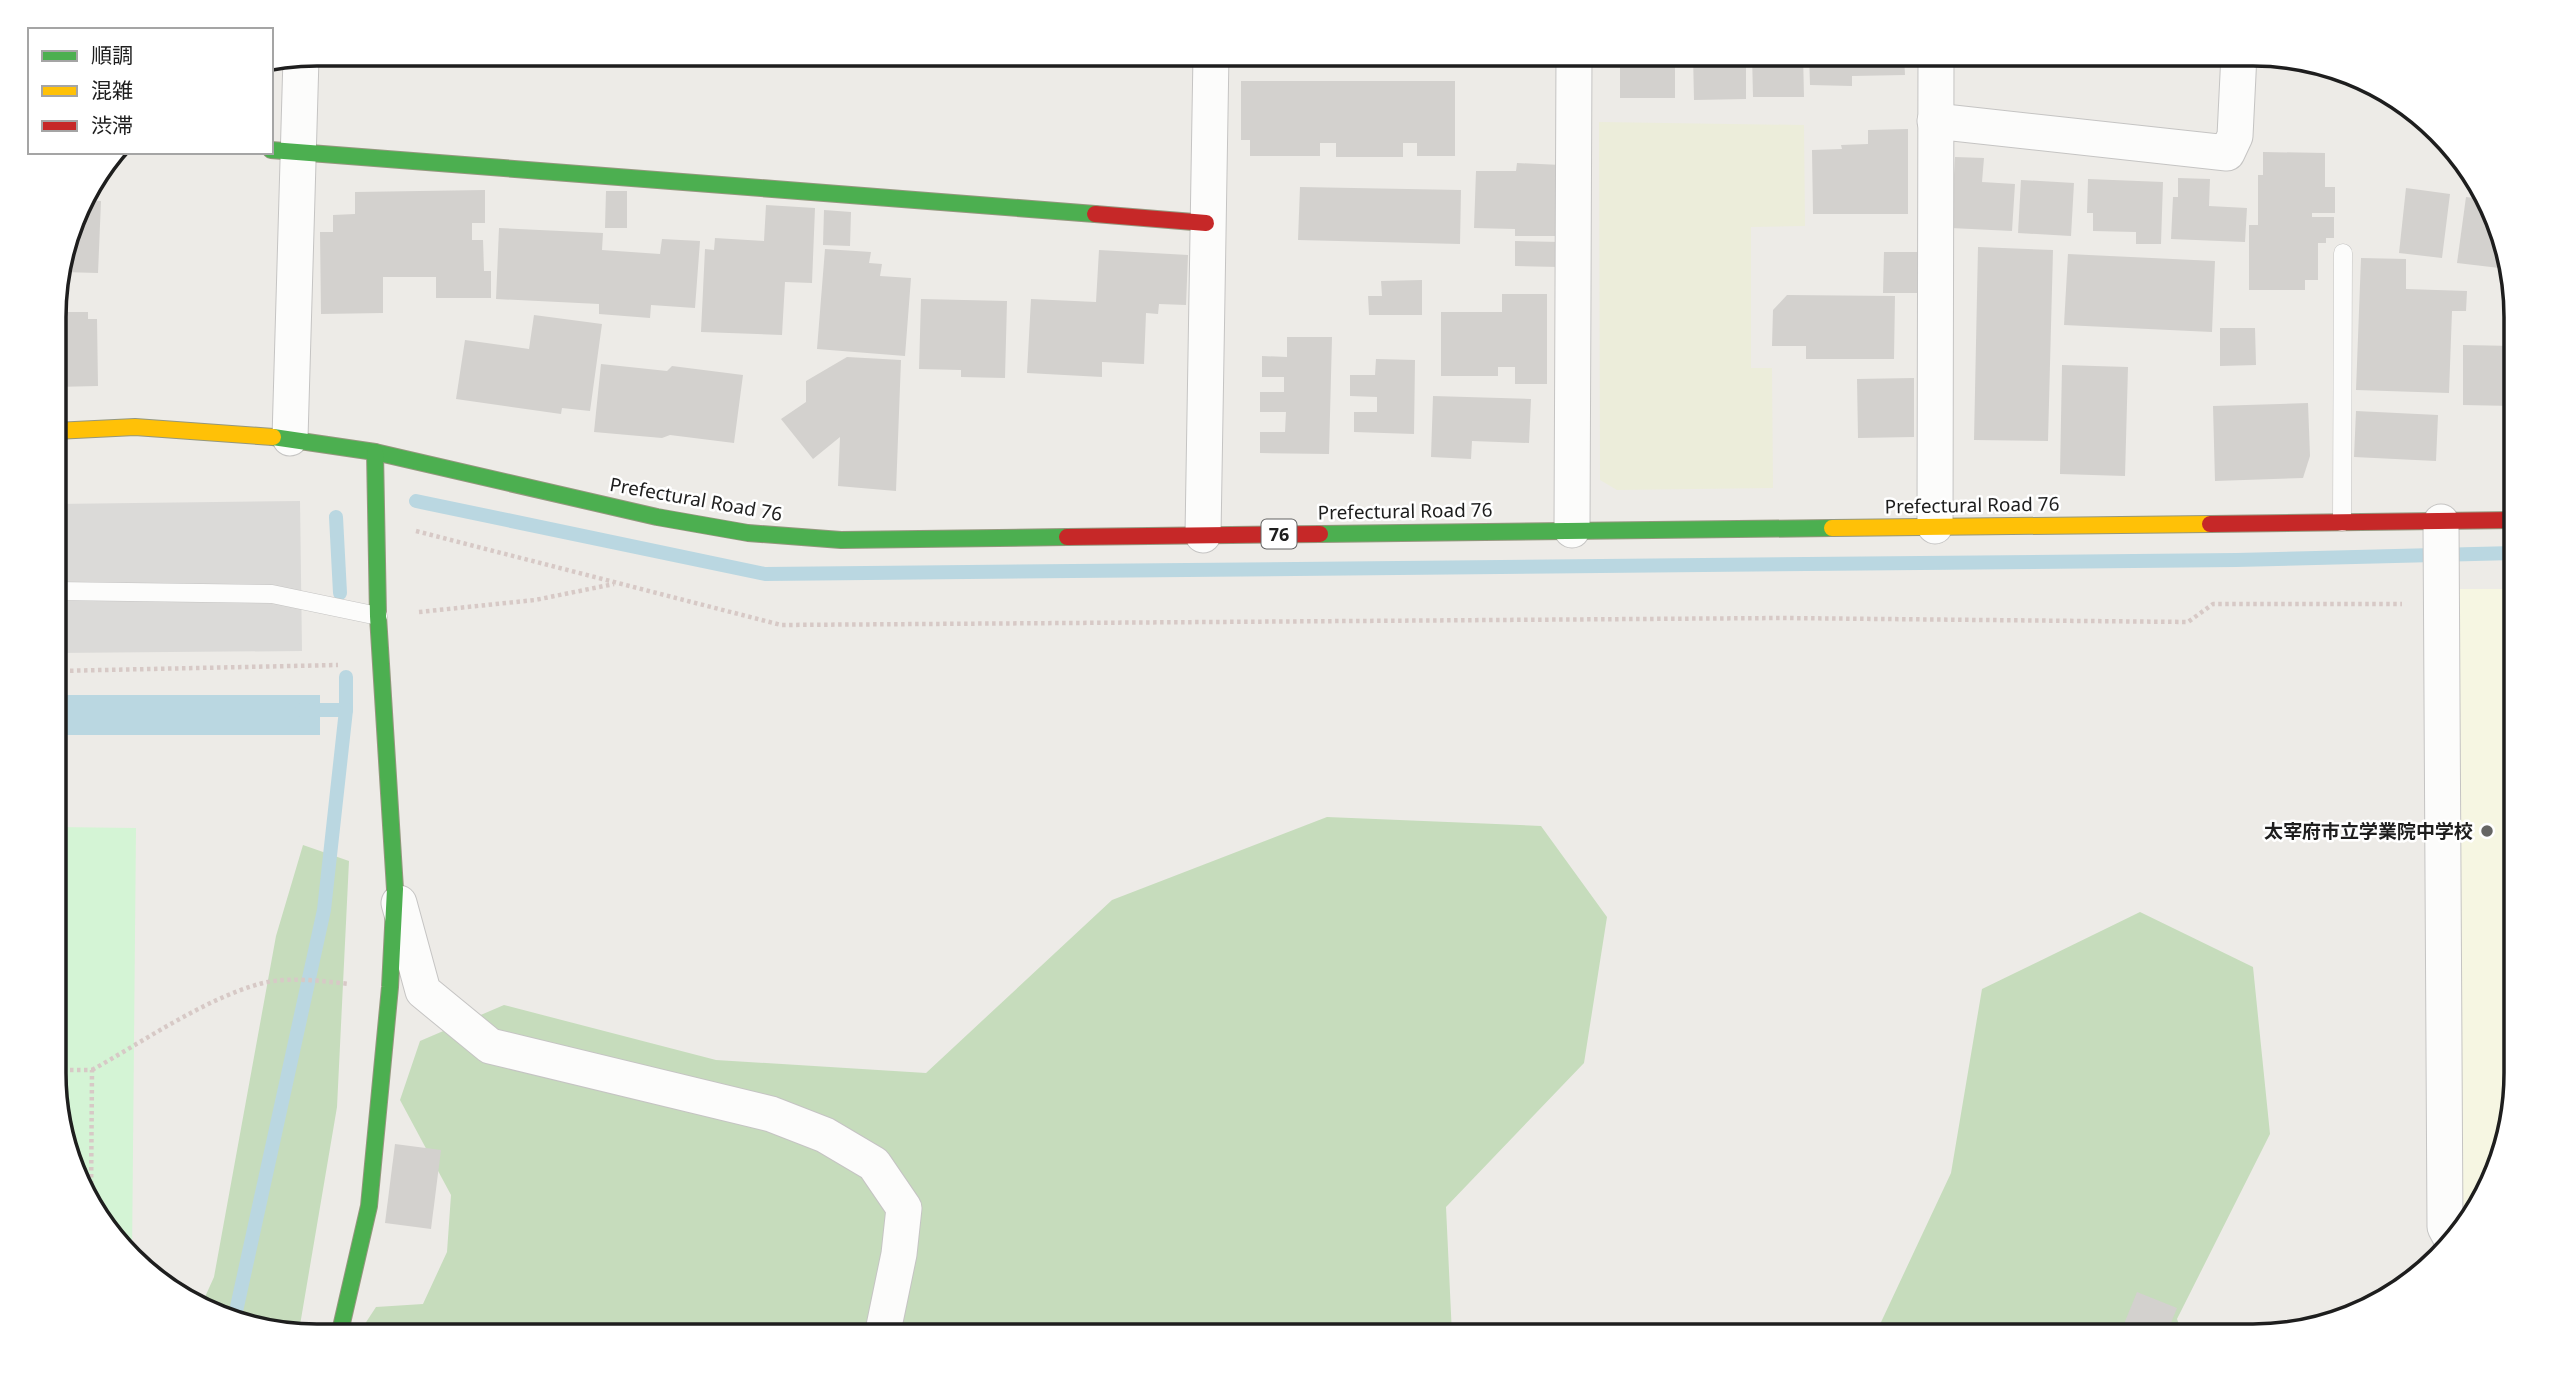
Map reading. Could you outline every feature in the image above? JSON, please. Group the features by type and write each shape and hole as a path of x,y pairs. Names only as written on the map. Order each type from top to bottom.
{"main road":[{"path":"285,150 1206,223"},
{"name":"Prefectural Road 76","path":"66,430 135,427 290,438 375,452 657,517 748,533 841,540 2342,522 2440,529 2504,521"},
{"path":"342,1324 369,1206 390,987 395,889 378,622 375,452"}],"street":[{"path":"1203,535 1211,66"},
{"path":"1572,530 1574,66"},
{"path":"1935,526 1936,66"},
{"path":"1935,121 2227,153 2235,136 2238,66"},
{"path":"290,438 285,150 299,67"},
{"path":"2440,529 2447,1231"},
{"path":"395,889 423,991 490,1046 771,1114 825,1135 874,1164 904,1208 899,1254 884,1324"}],"lane":[{"path":"2342,522 2343,253"},
{"path":"66,591 272,594 378,622"}],"path":[{"path":"375,519 780,625 1781,618 2188,622 2213,604 2440,591"},
{"path":"378,622 409,614 535,600 619,583"},
{"path":"66,671 382,664"},
{"path":"66,1070 92,1070 219,999 261,983 327,982"},
{"path":"91,1181 92,1070"}],"shaded area":[{"path":"1599,122 1804,125 1805,226 1751,227 1751,368 1772,368 1773,488 1617,490 1600,480"},
{"path":"300,501 302,651 66,653 66,504"},
{"name":"太宰府市立学業院中学校","path":"2457,589 2504,589 2503,1089 2499,1121 2490,1153 2478,1183 2463,1209"}],"green space":[{"path":"1327,817 1541,826 1607,917 1584,1063 1446,1207 1451,1324 365,1324 376,1307 423,1304 447,1252 451,1195 400,1100 420,1041 504,1005 716,1060 926,1073 1112,900"},
{"path":"66,827 136,828 132,1241 109,1212 92,1183 71,1121 66,1072"},
{"path":"303,845 349,861 337,1107 300,1323 253,1315 205,1297 214,1277 276,936"},
{"path":"2140,912 2253,967 2270,1134 2177,1319 2179,1324 1880,1324 1951,1173 1982,989"}],"water":[{"path":"66,695 320,695 320,735 66,735"}],"building":[{"path":"1620,66 1675,66 1675,98 1620,98"},
{"path":"1693,66 1746,66 1746,99 1694,100"},
{"path":"1752,66 1803,66 1804,97 1753,97"},
{"path":"1809,66 1905,66 1905,75 1852,76 1852,86 1810,85"},
{"path":"1241,81 1455,81 1455,156 1417,156 1417,143 1403,143 1403,157 1336,157 1336,143 1320,143 1320,156 1250,156 1250,140 1241,140"},
{"path":"1908,129 1908,214 1813,214 1812,150 1842,149 1841,145 1868,144 1868,130"},
{"path":"2263,152 2325,153 2325,187 2335,187 2335,213 2312,213 2312,217 2334,217 2334,238 2326,238 2326,243 2318,243 2318,280 2305,280 2305,290 2249,290 2249,225 2258,225 2258,175 2263,175"},
{"path":"1955,157 1984,158 1982,182 2015,184 2012,231 1951,228"},
{"path":"1517,163 1561,165 1559,236 1515,236 1515,229 1474,228 1476,171 1516,171"},
{"path":"2178,178 2210,179 2209,206 2247,208 2245,242 2171,239 2173,197 2178,197"},
{"path":"2088,179 2163,182 2161,244 2136,244 2136,232 2093,231 2093,213 2087,213"},
{"path":"2021,180 2074,183 2071,236 2018,233"},
{"path":"1300,187 1461,190 1460,244 1298,240"},
{"path":"2406,188 2450,194 2442,258 2399,253"},
{"path":"485,190 485,223 472,223 472,240 483,240 484,271 491,271 491,298 436,298 436,277 383,277 383,313 321,314 320,232 333,232 333,215 355,214 355,192"},
{"path":"606,191 627,191 627,228 605,228"},
{"path":"2466,197 2473,198 2490,237 2499,268 2457,263"},
{"path":"95,201 101,201 98,273 71,272 80,237"},
{"path":"766,205 815,208 812,283 785,282 782,335 701,332 705,249 714,250 715,238 764,241"},
{"path":"824,210 851,212 850,246 823,245"},
{"path":"499,228 603,233 602,250 660,254 662,239 700,241 695,308 651,305 650,318 599,314 599,304 496,299"},
{"path":"1515,241 1560,242 1559,267 1515,266"},
{"path":"1978,247 2053,250 2048,441 1974,440"},
{"path":"825,249 871,252 869,263 882,264 880,276 911,278 905,356 817,349"},
{"path":"1099,250 1188,255 1186,305 1159,304 1158,314 1146,313 1144,364 1102,362 1102,377 1027,373 1031,299 1096,302"},
{"path":"1884,252 1918,252 1917,293 1883,293"},
{"path":"2068,254 2215,261 2212,332 2064,325"},
{"path":"2361,258 2406,259 2406,289 2467,291 2466,311 2452,311 2449,393 2356,390"},
{"path":"1422,280 1422,315 1369,315 1368,296 1382,296 1381,281"},
{"path":"1502,294 1547,294 1547,384 1515,384 1515,367 1498,367 1498,376 1441,376 1441,312 1502,312"},
{"path":"1787,295 1895,296 1894,359 1806,359 1806,346 1772,346 1773,310"},
{"path":"921,299 1007,301 1005,378 961,377 961,370 919,369"},
{"path":"66,312 88,312 88,319 97,319 98,386 66,387"},
{"path":"534,315 602,324 590,411 562,408 561,414 456,399 465,340 529,349"},
{"path":"2220,328 2255,328 2256,365 2220,366"},
{"path":"1287,337 1332,337 1329,454 1260,453 1260,432 1285,432 1286,412 1260,412 1260,392 1284,392 1284,377 1262,377 1262,356 1287,357"},
{"path":"2463,345 2504,346 2504,406 2463,405"},
{"path":"847,357 901,360 896,491 838,486 840,437 813,459 781,419 806,402 806,381"},
{"path":"1376,359 1415,360 1414,434 1354,432 1354,412 1377,412 1377,397 1350,396 1350,375 1375,375"},
{"path":"601,364 667,371 672,366 743,375 734,443 670,435 662,438 594,432"},
{"path":"2062,365 2128,367 2125,476 2060,474"},
{"path":"1914,378 1914,437 1858,438 1857,379"},
{"path":"1433,396 1531,399 1529,443 1472,441 1471,459 1431,457"},
{"path":"2308,403 2310,456 2303,478 2215,481 2213,406"},
{"path":"2356,411 2438,415 2436,461 2354,457"},
{"path":"395,1144 441,1150 431,1229 385,1223"},
{"path":"2137,1292 2177,1308 2170,1324 2124,1324"}],"waterway":[{"path":"416,501 765,574 2236,560 2504,553"},
{"path":"336,517 340,593"},
{"path":"302,710 346,710 346,677"},
{"path":"236,1310 324,910 346,710"}],"traffic: fast":[{"path":"273,150 1095,214"},
{"path":"273,437 375,452 657,517 748,533 841,540 1067,537"},
{"path":"342,1324 369,1206 390,987 395,889 378,616 375,452"},
{"path":"1320,534 1832,528"}],"traffic: slow":[{"path":"66,430 135,427 273,437"},
{"path":"1832,528 2210,524"}],"traffic: jam":[{"path":"1095,214 1206,223"},
{"path":"2210,524 2504,520"},
{"path":"1067,537 1320,534"}],"place":[{"name":"太宰府市立学業院中学校","path":"2487,831"}]}
